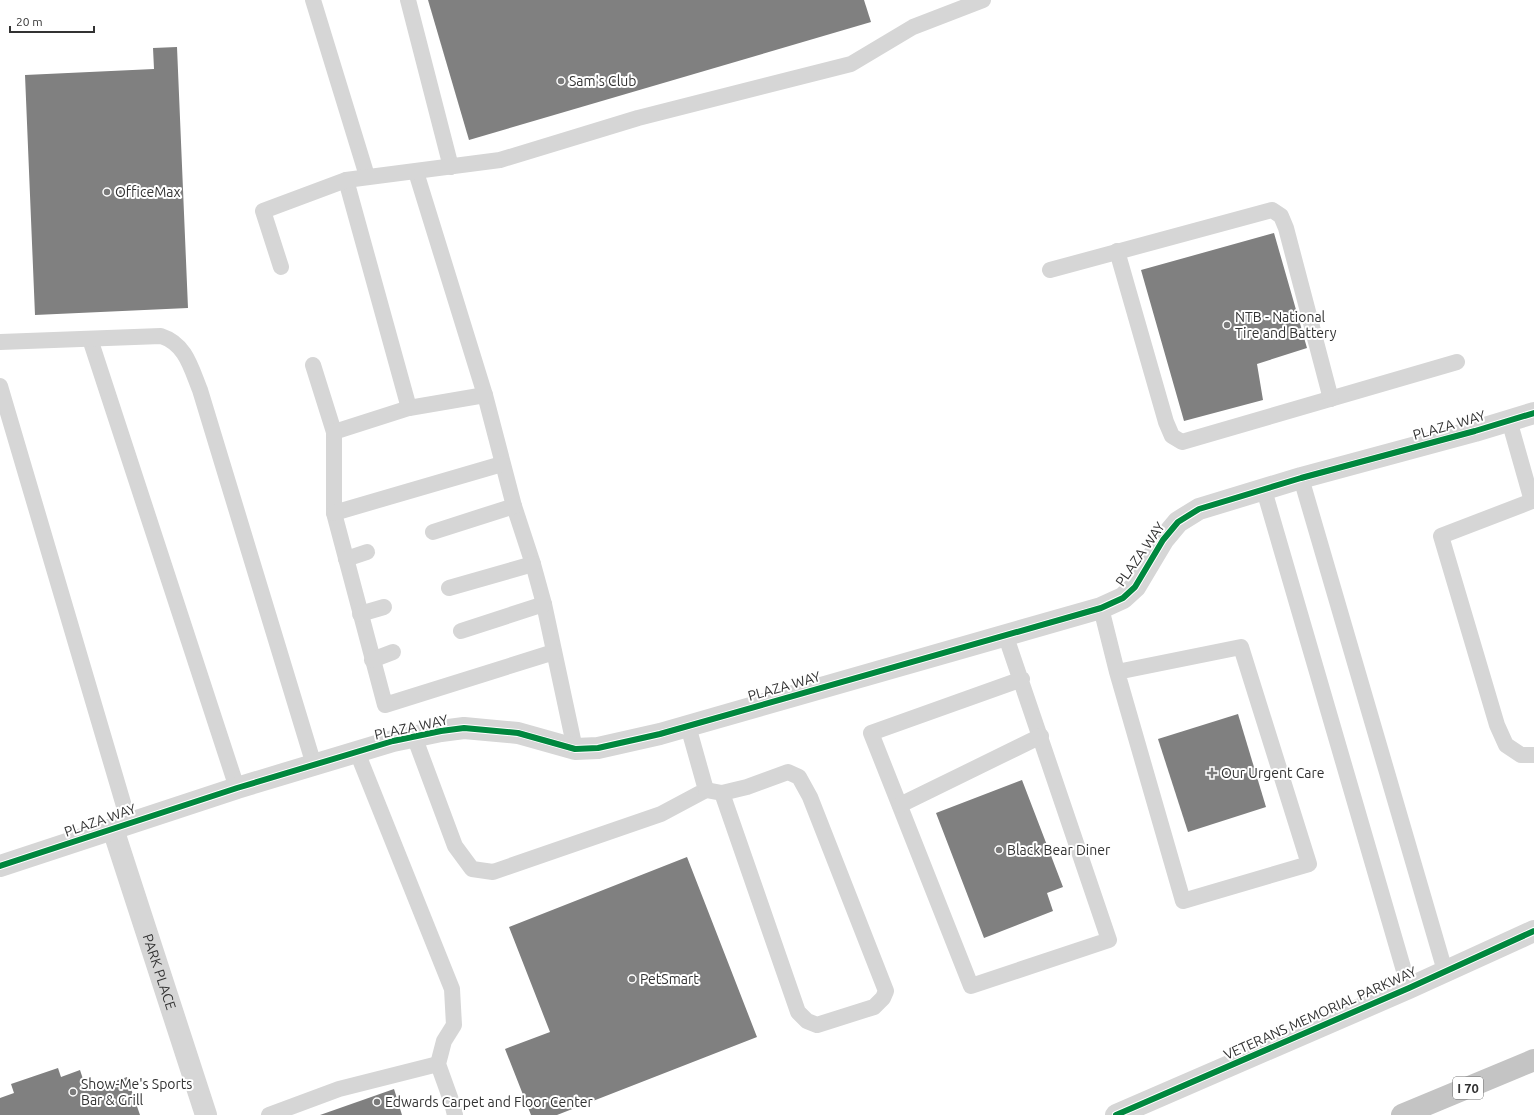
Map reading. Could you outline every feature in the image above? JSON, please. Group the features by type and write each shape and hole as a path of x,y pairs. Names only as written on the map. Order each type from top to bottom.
{"highway":[{"name":"I 70","path":"1402,1115 1534,1060"}],"street":[{"name":"PLAZA WAY","path":"0,866 237,788 414,736 464,728 518,733 575,749 598,748 688,726 1005,634 1101,608 1123,598 1135,587 1163,540 1178,522 1199,509 1301,478 1534,413"},
{"name":"PARK PLACE","path":"121,826 206,1115"},
{"name":"VETERANS MEMORIAL PARKWAY","path":"1116,1115 1409,988 1534,931"}],"lane":[{"path":"314,0 367,176"},
{"path":"408,0 451,167"},
{"path":"281,267 263,211 346,180 367,176 416,172 500,160 638,118 851,64 913,27 983,0"},
{"path":"416,172 485,395 502,464 533,564 544,604 575,749"},
{"path":"346,180 409,408"},
{"path":"1050,270 1272,210 1281,216 1286,228 1332,399"},
{"path":"1117,252 1166,422 1172,436 1182,442 1457,362"},
{"path":"0,342 161,336 175,342 186,354 200,390 314,765"},
{"path":"90,339 237,788"},
{"path":"312,365 334,432 334,513 385,705 554,652"},
{"path":"0,386 121,826"},
{"path":"334,432 409,408 485,395"},
{"path":"1509,420 1533,501 1441,536 1497,725 1506,744 1521,755 1534,755"},
{"path":"334,513 502,464"},
{"path":"1301,478 1445,971"},
{"path":"1264,490 1409,988"},
{"path":"433,532 514,506"},
{"path":"346,559 368,552"},
{"path":"449,588 533,564"},
{"path":"461,631 544,604"},
{"path":"360,614 384,607"},
{"path":"1101,608 1117,672 1182,901 1309,864 1241,647 1117,672"},
{"path":"1005,634 1022,679 1109,940 971,986 871,733 1022,679"},
{"path":"372,660 393,652"},
{"path":"688,726 706,790"},
{"path":"414,736 454,846 472,868 493,872 661,814 706,790 722,793 747,787 788,772 799,777 810,797 886,990 883,998 874,1007 818,1025 806,1021 798,1012 722,793"},
{"path":"900,805 1041,736"},
{"path":"357,752 452,989 454,1025 444,1041 438,1064 455,1115"},
{"path":"269,1115 339,1089 438,1064"}],"building":[{"name":"Sam's Club","path":"428,0 864,0 871,22 469,140"},
{"name":"OfficeMax","path":"177,47 188,308 35,315 25,75 154,69 153,48"},
{"path":"1274,233 1307,348 1257,364 1263,400 1184,421 1141,270"},
{"name":"Our Urgent Care","path":"1238,714 1266,807 1188,832 1158,739"},
{"name":"Black Bear Diner","path":"1022,780 1063,887 1047,893 1053,911 984,938 936,813"},
{"name":"PetSmart","path":"687,857 757,1037 557,1115 531,1115 505,1049 550,1032 509,927"},
{"name":"Show-Me's Sports Bar & Grill","path":"58,1068 61,1077 80,1070 87,1091 127,1077 140,1115 0,1115 0,1098 14,1093 11,1084"},
{"name":"Edwards Carpet and Floor Center","path":"394,1089 402,1115 320,1115"}],"cycle path":[{"path":"0,866 237,788 393,741 464,728 518,733 575,749 598,748 660,734 1101,608 1123,598 1135,587 1163,540 1178,522 1199,509 1301,478 1475,431 1534,413"},
{"path":"1116,1115 1409,988 1534,931"}],"place":[{"name":"Sam's Club","path":"561,81"},
{"name":"OfficeMax","path":"107,192"},
{"name":"NTB - National Tire and Battery","path":"1227,325"},
{"name":"Our Urgent Care","path":"1212,773"},
{"name":"Black Bear Diner","path":"999,850"},
{"name":"PetSmart","path":"632,979"},
{"name":"Show-Me's Sports Bar & Grill","path":"73,1092"},
{"name":"Edwards Carpet and Floor Center","path":"377,1102"}]}
